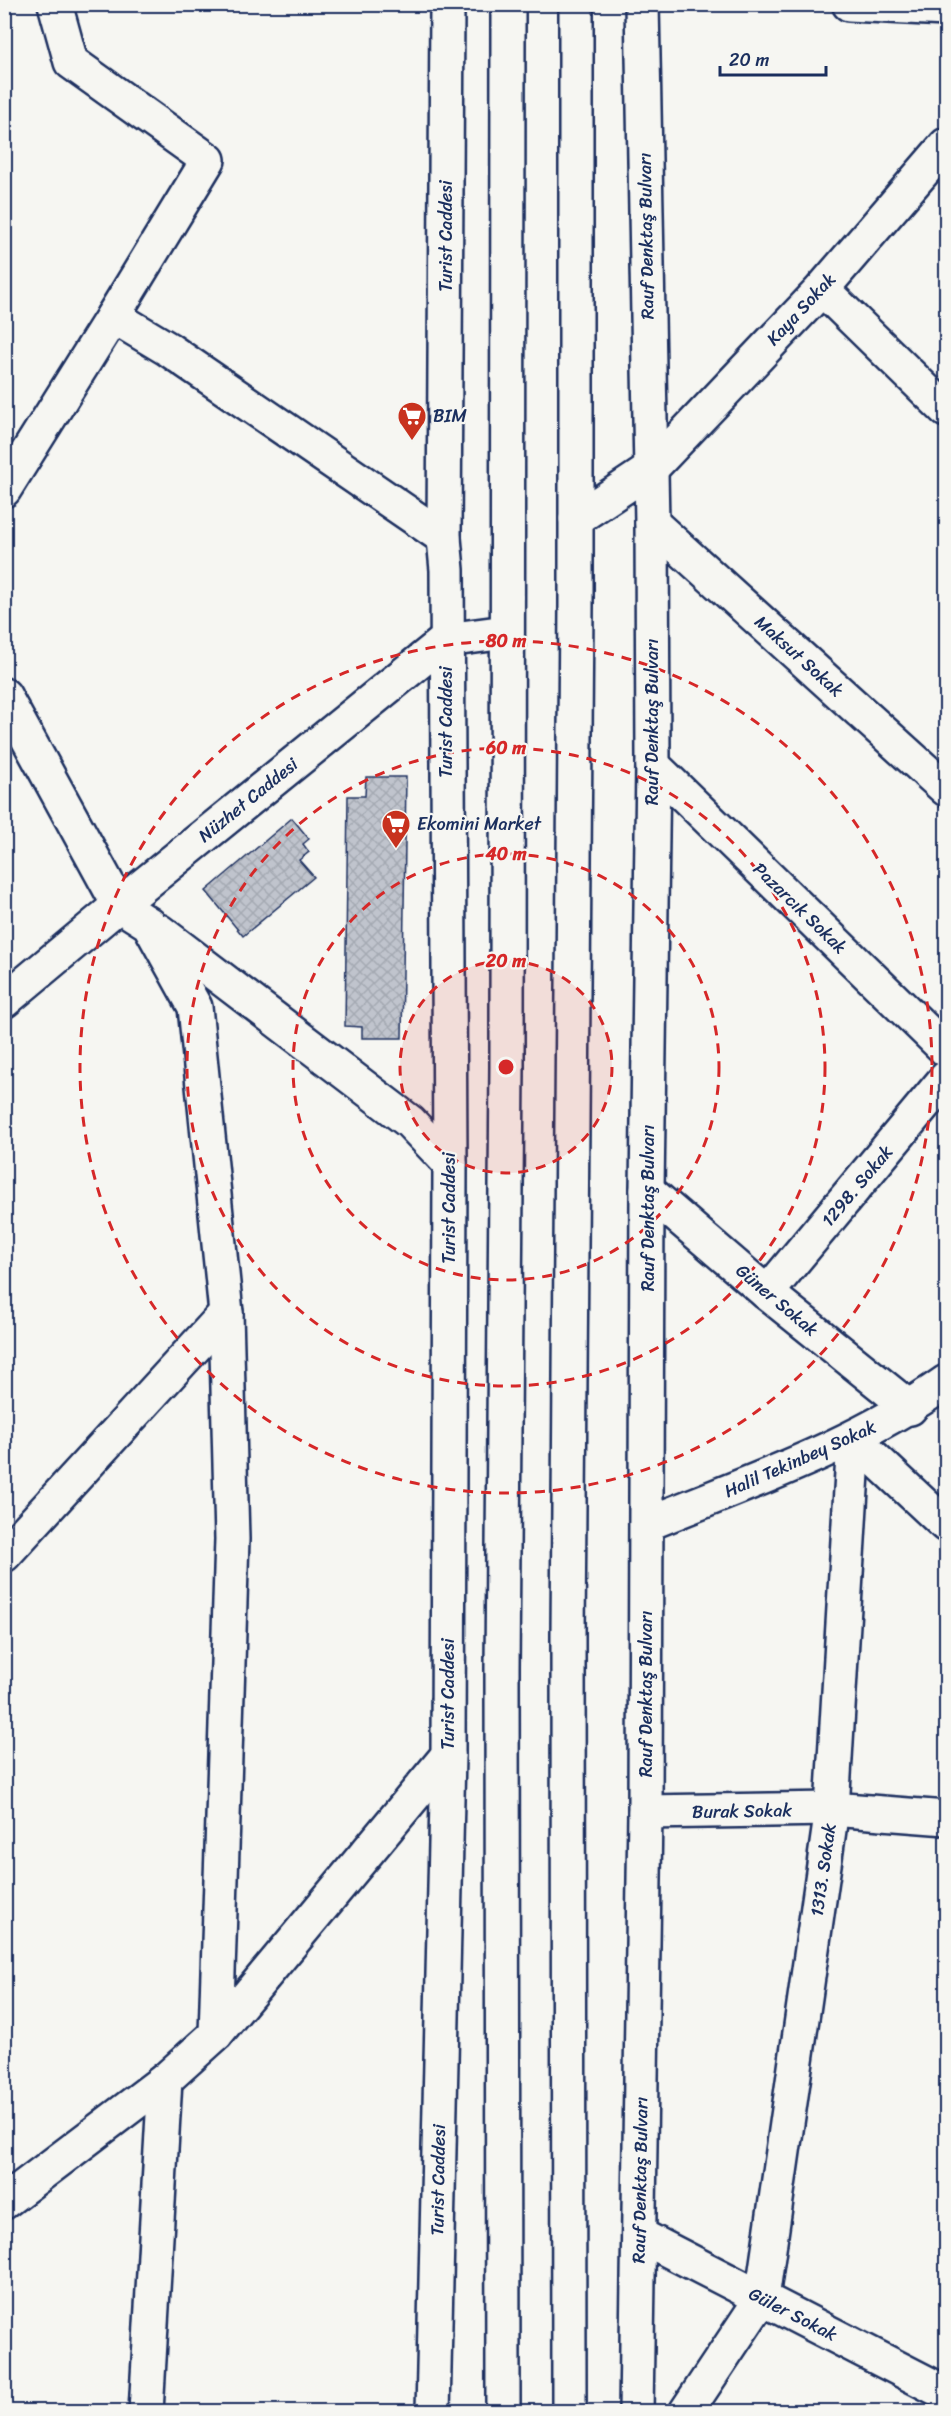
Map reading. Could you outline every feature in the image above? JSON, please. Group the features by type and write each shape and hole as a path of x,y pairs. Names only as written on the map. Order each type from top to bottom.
{"main road":[{"path":"4,490 207,160 71,62 55,4"},
{"name":"Turist Caddesi","path":"433,2412 448,1755 450,1164 447,570 444,538 447,4"},
{"path":"503,2412 502,1669 507,1077 508,4"},
{"path":"569,2412 568,1635 576,519 576,4"},
{"name":"Rauf Denktaş Bulvarı","path":"636,2412 645,1812 647,1190 653,765 652,523 642,4"},
{"path":"849,4 946,9"},
{"name":"Kaya Sokak","path":"576,519 651,469 822,289 946,146"},
{"path":"822,289 946,410"},
{"path":"113,316 168,349 444,538"},
{"name":"Maksut Sokak","path":"652,523 946,789"},
{"path":"446,640 506,632"},
{"name":"Nüzhet Caddesi","path":"4,1001 119,904 446,640"},
{"path":"4,695 119,904 149,924 410,1122 450,1164"},
{"name":"Pazarcık Sokak","path":"653,765 946,1050"},
{"path":"149,924 195,1007 226,1313 232,1539 216,2034"},
{"name":"1298. Sokak","path":"767,1293 946,1078"},
{"name":"Güner Sokak","path":"647,1190 767,1293 910,1408"},
{"path":"4,1555 226,1313"},
{"name":"Halil Tekinbey Sokak","path":"647,1524 854,1439 910,1408 946,1382"},
{"path":"854,1439 946,1525"},
{"name":"1313. Sokak","path":"762,2298 832,1809 854,1439"},
{"path":"4,2202 165,2080 216,2034 448,1755"},
{"name":"Burak Sokak","path":"645,1812 832,1809 946,1818"},
{"path":"147,2412 165,2080"},
{"name":"Güler Sokak","path":"639,2235 946,2393"},
{"path":"686,2412 762,2298"}],"building":[{"path":"366,777 406,777 402,1038 362,1038 362,1027 345,1026 348,796 365,796"},
{"path":"292,818 309,839 303,844 309,852 299,860 314,877 243,936 206,891"}],"place":[{"name":"BIM","path":"412,442"},
{"name":"Ekomini Market","path":"396,850"}]}
